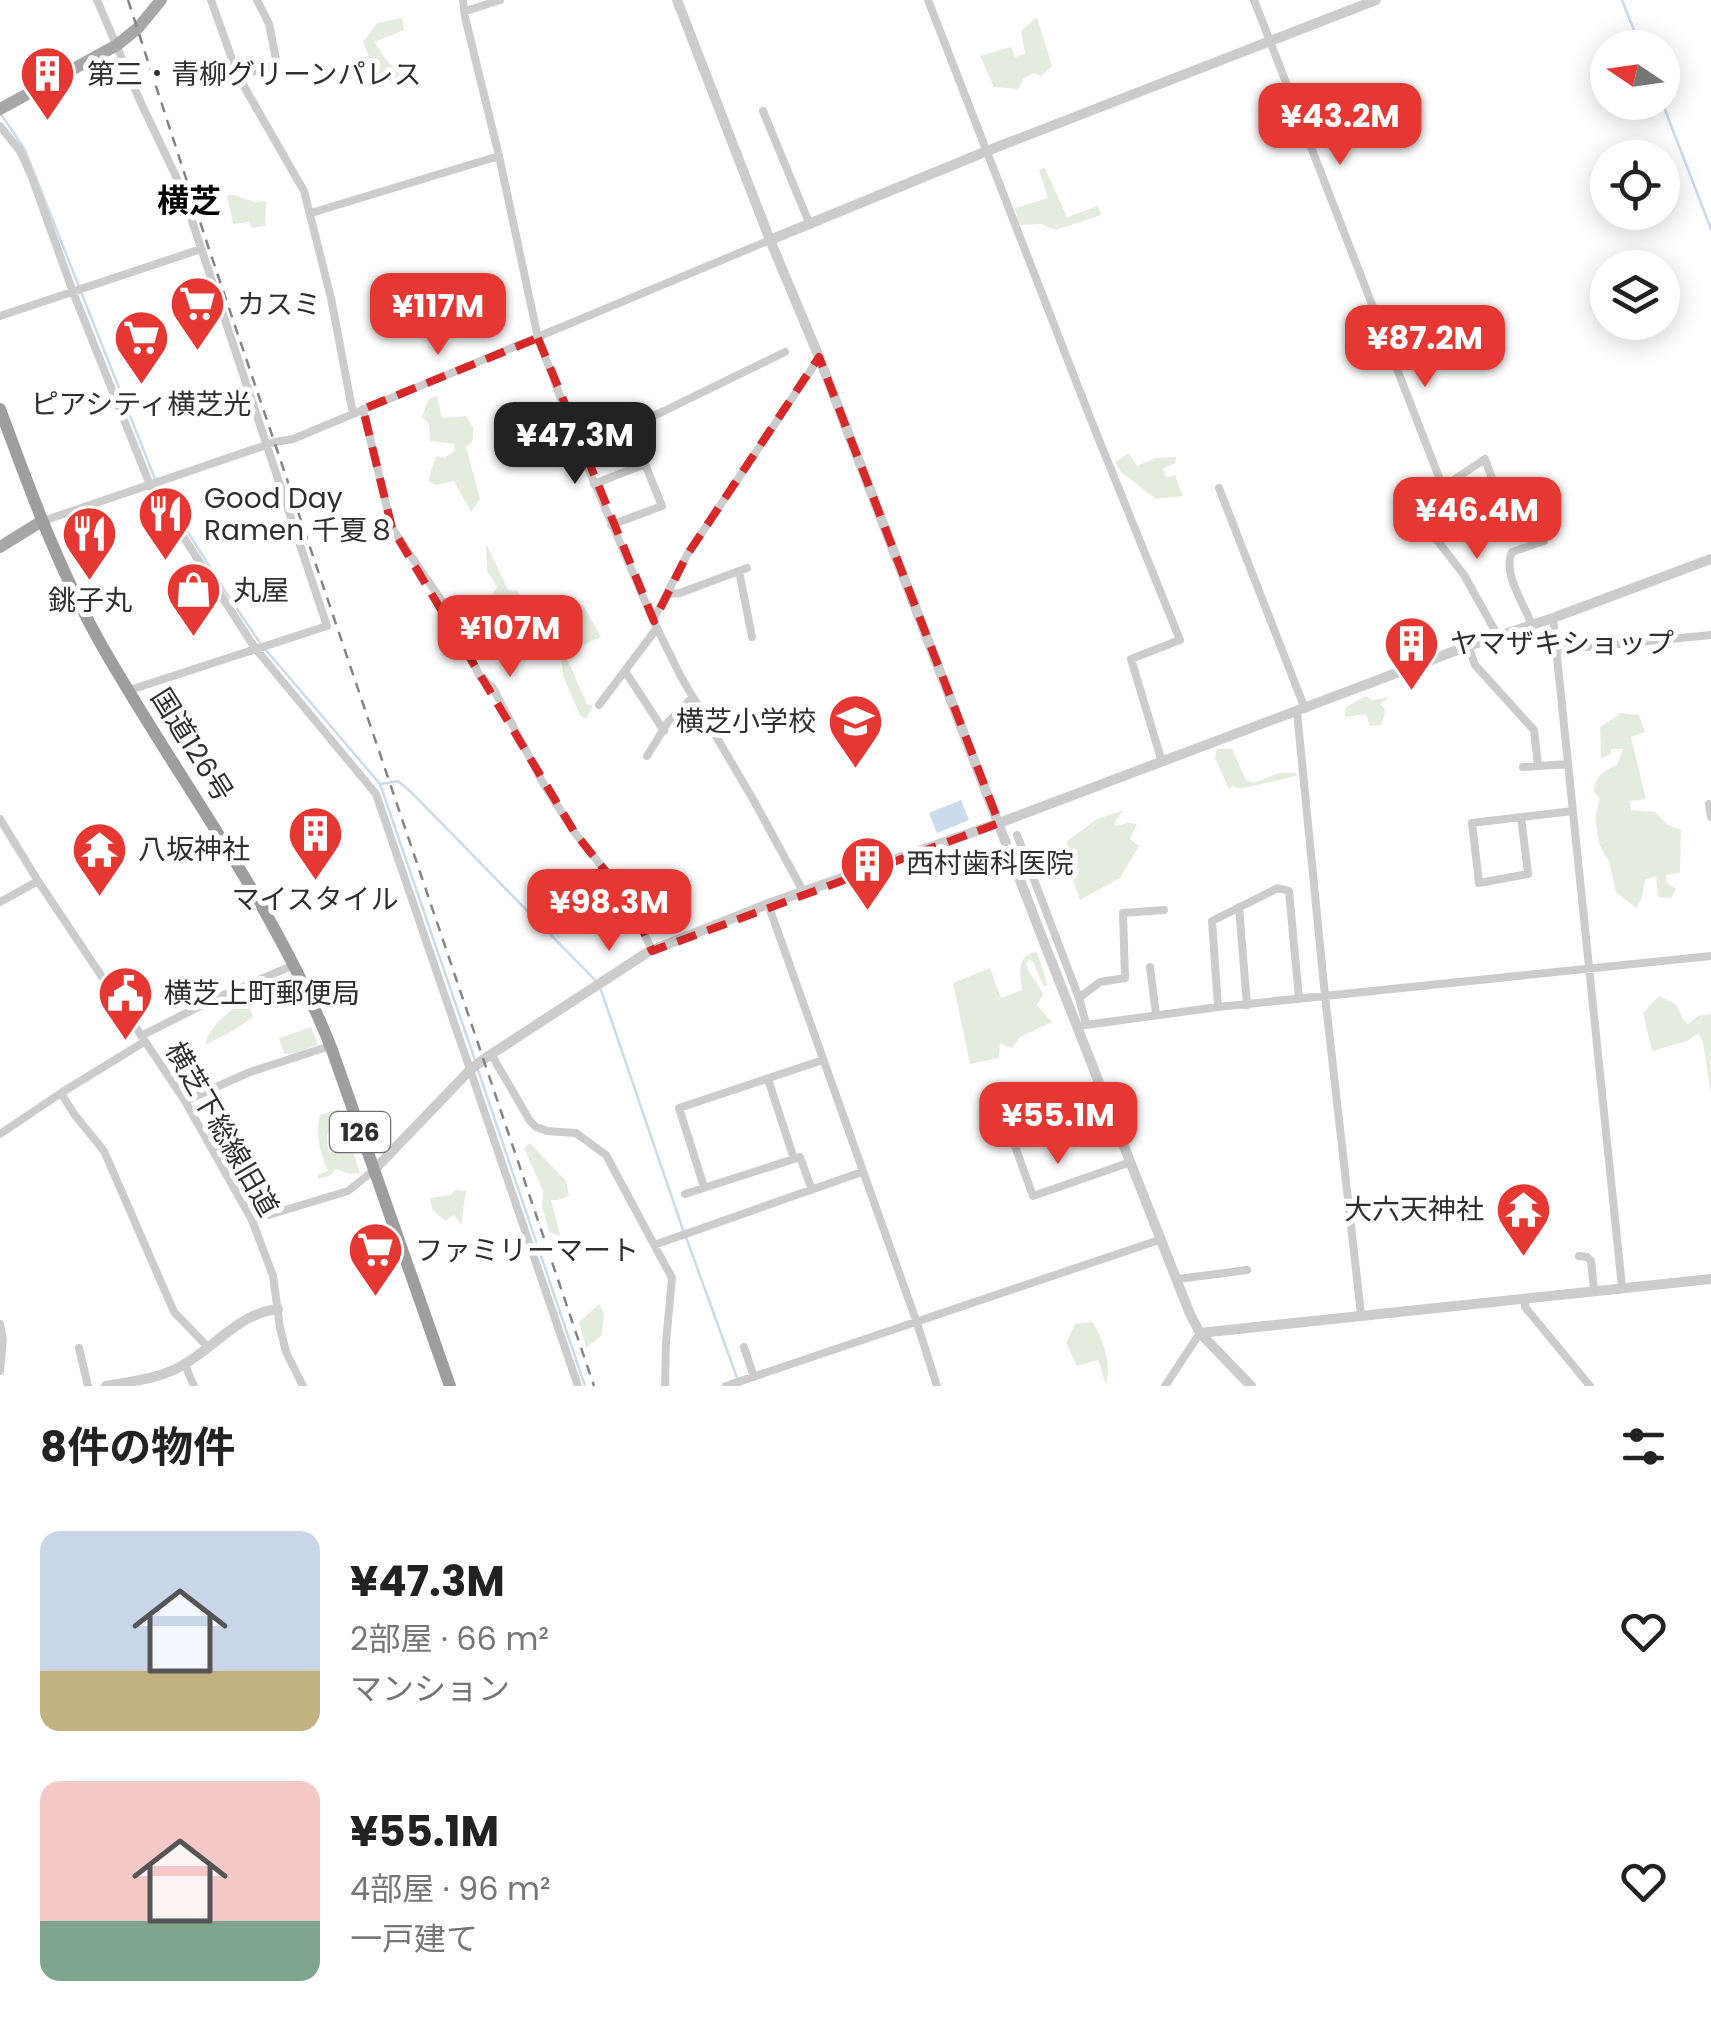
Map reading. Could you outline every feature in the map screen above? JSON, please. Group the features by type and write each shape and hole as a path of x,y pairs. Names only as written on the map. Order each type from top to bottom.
{"highway":[{"name":"国道126号","path":"0,409 72,591 294,965 330,1046 450,1386"}],"main road":[{"path":"0,108 118,45 161,0"},
{"path":"0,547 42,522"}],"street":[{"path":"96,0 180,185 327,626 130,690"},
{"path":"211,0 238,76 298,179 311,213 353,414"},
{"path":"238,76 277,64 269,24 257,0"},
{"path":"464,0 538,338 580,449 655,624 804,892"},
{"path":"466,11 500,0"},
{"path":"677,0 1082,1025 1178,1279 1200,1332 1251,1386"},
{"path":"928,0 1180,640 1130,659 1162,762"},
{"path":"1254,0 1442,486"},
{"path":"42,522 293,439 986,152 1376,0"},
{"path":"763,111 810,225"},
{"path":"0,126 20,151 31,176 151,485 256,648 376,794 578,1386"},
{"path":"311,213 499,156"},
{"path":"0,316 201,248"},
{"path":"580,449 784,352"},
{"path":"599,705 655,624 687,554 819,357"},
{"path":"363,409 392,528 450,613 480,677 493,688 575,833 631,903 652,950"},
{"path":"1498,636 1464,576 1436,540 1422,501 1485,459 1504,511 1548,495"},
{"path":"594,484 645,464 662,506 611,525"},
{"path":"1219,488 1301,710 1324,996 1361,1314"},
{"path":"1532,501 1544,541 1512,552 1508,561 1532,624"},
{"path":"252,1220 348,1191 374,1170 486,1057 652,950 1711,559"},
{"path":"667,594 743,570 752,638"},
{"path":"1553,618 1622,1287"},
{"path":"1557,650 1711,635"},
{"path":"1468,646 1475,665 1534,730 1538,766"},
{"path":"625,671 664,730"},
{"path":"647,756 668,722 693,697"},
{"path":"1523,767 1568,764"},
{"path":"1709,804 1711,817"},
{"path":"1521,818 1528,874 1479,882 1472,824 1573,811"},
{"name":"横芝下総線旧道","path":"0,819 185,1102 252,1220 273,1276 286,1352 303,1386"},
{"path":"1017,835 1079,998 1082,1025"},
{"path":"0,902 38,881"},
{"path":"1218,1007 1212,920 1278,888 1290,890 1299,999"},
{"path":"768,904 937,1386"},
{"path":"1238,907 1246,1005"},
{"path":"1079,998 1100,982 1126,978 1123,912 1164,910"},
{"path":"1082,1025 1218,1007 1711,956"},
{"path":"0,1134 142,1039 210,1000 294,965"},
{"path":"1150,967 1156,1014"},
{"path":"185,1102 250,1072 330,1046"},
{"path":"486,1057 536,1127 576,1133 606,1155 672,1278 666,1386"},
{"path":"704,1187 679,1108 822,1060"},
{"path":"768,1079 794,1158"},
{"path":"62,1092 104,1151 174,1312 207,1346"},
{"path":"1008,1126 1033,1196 1131,1162"},
{"path":"684,1194 800,1157 812,1190"},
{"path":"654,1244 862,1172"},
{"path":"726,1386 1162,1239"},
{"path":"1578,1256 1591,1260 1594,1290"},
{"path":"1178,1279 1246,1270"},
{"path":"1200,1332 1711,1278"},
{"path":"1525,1298 1526,1308 1590,1386"},
{"path":"106,1386 157,1376 184,1364 250,1316 278,1309"},
{"path":"0,1324 4,1339 0,1371"},
{"path":"1165,1386 1200,1332"},
{"path":"744,1346 754,1377"},
{"path":"80,1348 88,1386"},
{"path":"184,1364 194,1386"}],"highlighted area":[{"path":"538,338 654,621 687,555 819,357 999,823 652,951 631,903 575,833 392,528 363,409"}],"green space":[{"path":"1037,17 1052,66 1041,76 1034,73 1024,78 1018,89 994,87 980,56 1011,47 1015,57 1025,54 1021,31"},
{"path":"402,18 404,30 375,42 400,74 394,85 376,74 363,42 377,23"},
{"path":"1045,168 1067,217 1098,206 1101,215 1056,230 1041,224 1019,225 1015,208 1048,198 1039,170"},
{"path":"227,196 255,202 266,201 265,226 233,224"},
{"path":"437,395 442,418 466,416 473,427 473,440 466,447 480,499 471,512 454,481 436,485 428,481 436,456 445,458 455,450 454,444 430,441 429,424 422,417 428,400"},
{"path":"1129,453 1137,466 1155,458 1176,457 1175,463 1163,469 1166,477 1175,475 1183,496 1156,499 1121,472 1115,462"},
{"path":"486,543 508,590 518,591 528,607 516,596 506,598 501,606 493,602 497,587 487,571"},
{"path":"566,602 583,605 601,637 580,646 571,633"},
{"path":"560,643 587,704 593,706 586,719 580,715 563,676"},
{"path":"1366,696 1372,700 1390,697 1380,704 1386,710 1381,725 1370,726 1366,714 1345,717 1346,707"},
{"path":"1621,713 1639,715 1645,732 1631,737 1646,799 1630,801 1631,810 1655,812 1668,825 1681,830 1680,873 1666,875 1667,883 1676,889 1671,899 1658,897 1656,876 1645,880 1636,908 1616,892 1609,861 1599,844 1595,818 1600,798 1594,792 1596,782 1617,765 1623,749 1612,749 1610,755 1601,758 1600,727"},
{"path":"1217,749 1232,749 1246,780 1253,783 1279,773 1297,776 1229,789 1215,758"},
{"path":"1124,810 1115,826 1137,824 1130,839 1139,846 1120,878 1080,900 1066,862 1067,841 1097,819"},
{"path":"1037,952 1048,985 1044,987 1033,962 1029,959 1026,964 1043,995 1037,1005 1052,1022 1020,1037 1012,1048 1000,1043 999,1058 970,1064 953,983 990,968 1001,998 1022,990 1022,961"},
{"path":"1659,996 1677,1005 1688,1024 1698,1016 1711,1014 1711,1094 1699,1033 1687,1041 1652,1051 1643,1013"},
{"path":"246,999 253,1017 205,1045 215,1025"},
{"path":"311,1027 318,1045 284,1054 279,1038"},
{"path":"338,1109 346,1128 331,1129 327,1134 328,1151 351,1146 360,1173 336,1169 330,1176 318,1179 318,1175 328,1171 319,1143 320,1115"},
{"path":"530,1143 566,1181 569,1196 551,1200 561,1237 549,1232 542,1206 543,1191 524,1148"},
{"path":"456,1190 466,1191 461,1225 454,1215 445,1221 432,1209 430,1198 450,1195"},
{"path":"599,1304 604,1313 602,1335 586,1348 579,1322"},
{"path":"1092,1322 1106,1352 1106,1385 1098,1360 1077,1366 1066,1343 1075,1324"}],"water":[{"path":"961,800 969,820 937,833 929,813"}],"waterway":[{"path":"1622,0 1634,30"},
{"path":"1,114 25,150 155,479"},
{"path":"1669,120 1711,229"},
{"path":"159,486 260,643"},
{"path":"265,649 380,784 476,1063"},
{"path":"381,784 398,781 412,793 595,980"},
{"path":"600,987 683,1230"},
{"path":"478,1070 585,1386"},
{"path":"686,1237 740,1386"}],"railway":[{"path":"128,0 594,1386"}],"place":[{"name":"第三・青柳グリーンパレス","path":"48,123"},
{"name":"カスミ","path":"198,353"},
{"name":"ピアシティ横芝光","path":"141,387"},
{"name":"Good Day Ramen 千夏８","path":"165,563"},
{"name":"銚子丸","path":"90,583"},
{"name":"丸屋","path":"194,639"},
{"name":"ヤマザキショップ","path":"1411,692"},
{"name":"横芝小学校","path":"855,770"},
{"name":"マイスタイル","path":"315,882"},
{"name":"八坂神社","path":"99,898"},
{"name":"西村歯科医院","path":"867,912"},
{"name":"横芝上町郵便局","path":"125,1042"},
{"name":"大六天神社","path":"1523,1258"},
{"name":"ファミリーマート","path":"376,1299"}],"district":[{"name":"横芝","path":"189,200"}]}
